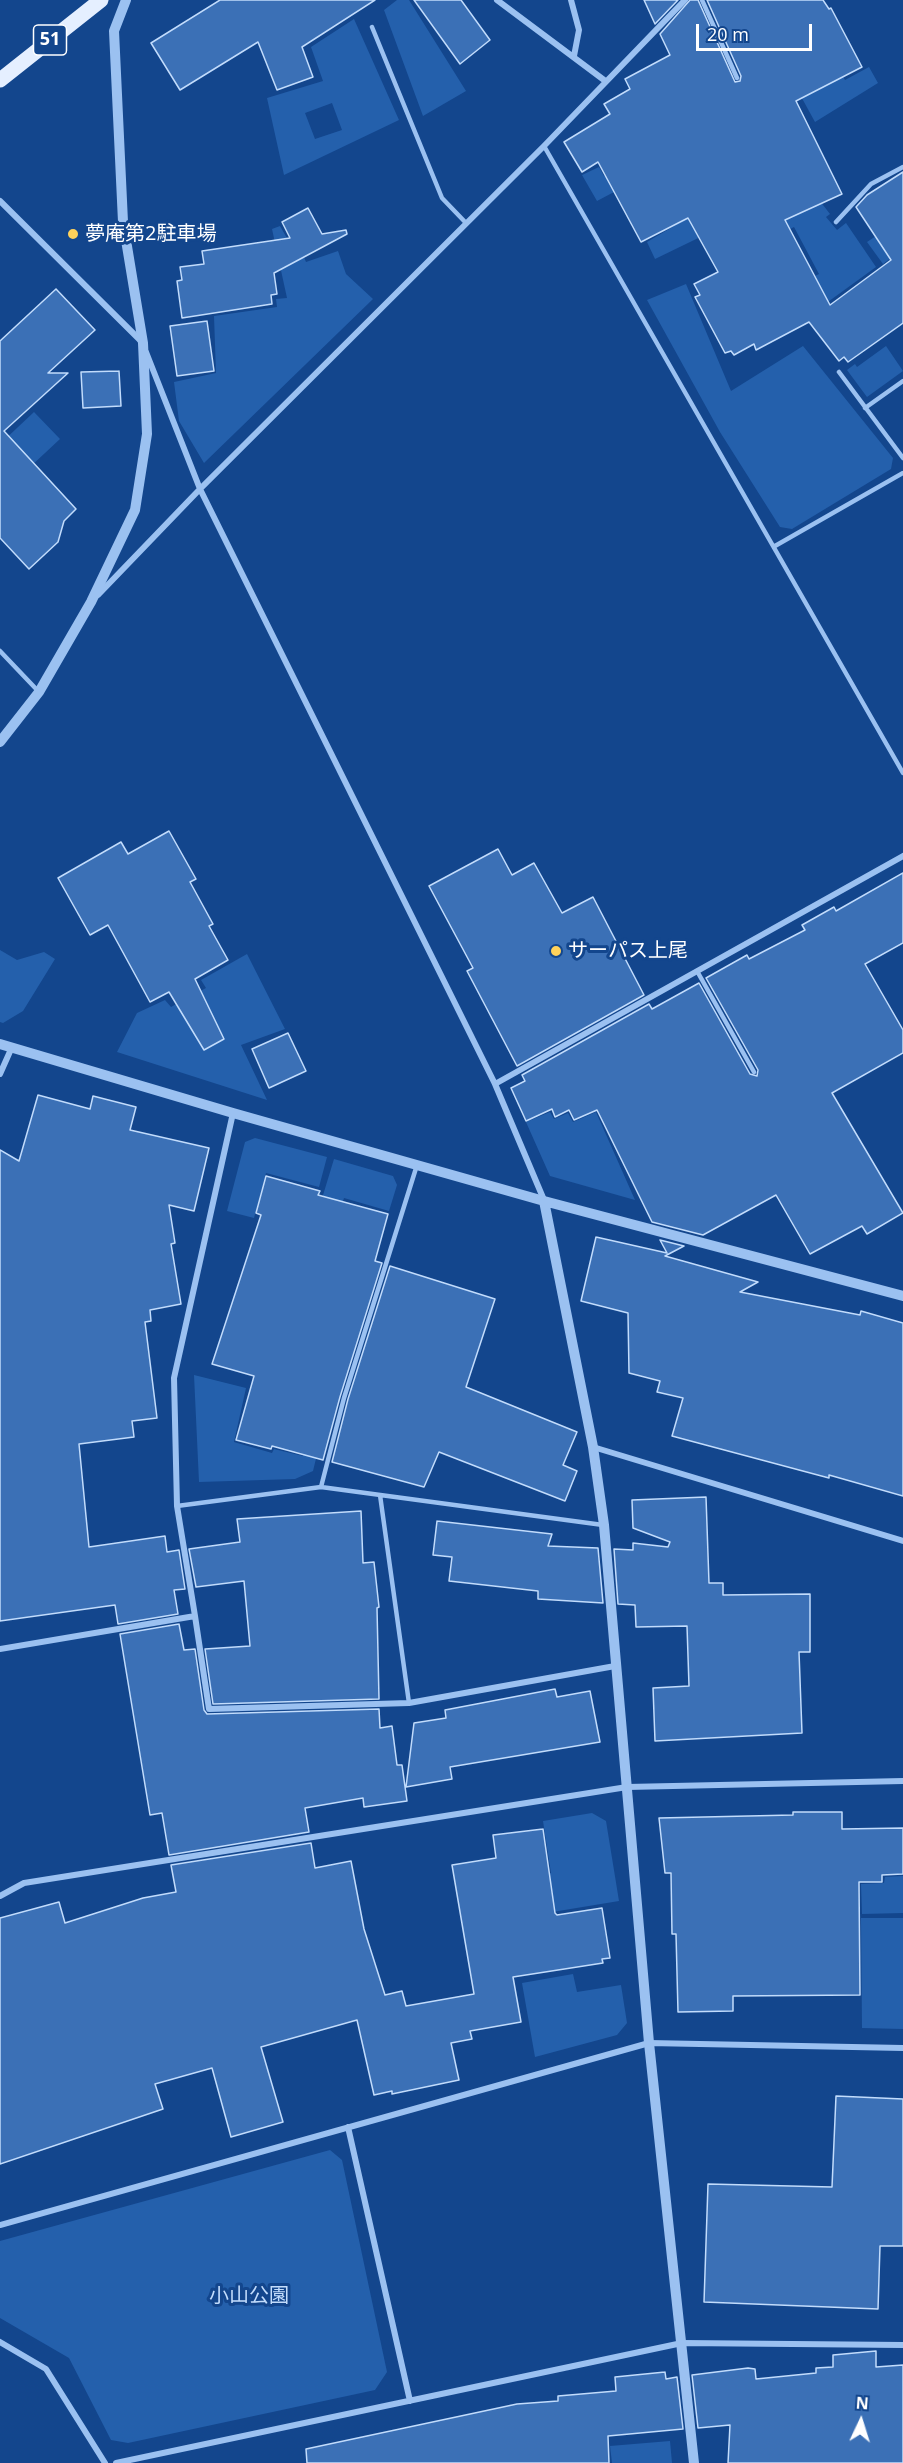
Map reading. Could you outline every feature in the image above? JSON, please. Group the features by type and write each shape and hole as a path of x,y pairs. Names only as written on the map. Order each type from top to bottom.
{"main road":[{"name":"51","path":"0,80 101,0"}],"street":[{"path":"0,742 39,692 91,602 135,510 147,434 143,343 123,222 114,32 126,0"},
{"path":"496,0 574,56 604,81"},
{"path":"571,0 579,30 574,56"},
{"path":"91,602 200,489 544,146 604,81 685,0"},
{"path":"0,201 143,343 200,489 495,1083 544,1201 593,1447 604,1525 649,2043 694,2463"},
{"path":"495,1083 903,856"},
{"path":"0,1044 232,1113 544,1201 903,1296"},
{"path":"0,1074 12,1047"},
{"path":"232,1113 174,1378 177,1506 209,1709 409,1703 615,1666"},
{"path":"593,1447 903,1540"},
{"path":"0,1649 195,1616"},
{"path":"0,1896 24,1883 627,1787 903,1781"},
{"path":"0,2225 649,2043 903,2048"},
{"path":"348,2127 410,2401"},
{"path":"0,2342 46,2369 105,2463"},
{"path":"116,2463 682,2343 903,2345"}],"lane":[{"path":"702,0 737,78"},
{"path":"372,27 442,198 466,223"},
{"path":"544,146 903,773"},
{"path":"836,222 871,184 903,167"},
{"path":"838,372 903,458"},
{"path":"865,408 903,381"},
{"path":"775,546 903,472"},
{"path":"0,651 39,692"},
{"path":"697,971 754,1072"},
{"path":"321,1487 344,1398 417,1165"},
{"path":"177,1506 321,1487 604,1525"},
{"path":"380,1495 409,1703"}],"green space":[{"path":"397,0 409,0 466,91 423,116 384,10"},
{"path":"354,19 399,120 284,175 267,98 323,81 311,47","holes":["332,103 342,130 315,139 305,113"]},
{"path":"869,67 878,83 815,122 798,91 842,75 845,80"},
{"path":"658,146 667,164 597,201 582,175 599,167 604,176"},
{"path":"813,192 830,214 826,217 837,230 846,223 876,267 803,320 786,290 819,274 794,227 744,252"},
{"path":"691,216 723,226 655,259 647,242"},
{"path":"903,218 903,249 883,264 867,242"},
{"path":"280,226 295,252 301,250 306,262 338,251 346,274 373,299 204,463 179,421 174,382 216,373 214,316 277,307 276,299 287,298 272,229"},
{"path":"686,284 731,391 803,346 893,458 891,469 792,529 780,527 720,432 647,300"},
{"path":"886,346 903,371 867,397 847,370 855,364 857,367"},
{"path":"34,412 60,439 0,495 0,444"},
{"path":"0,950 17,960 44,952 55,959 23,1011 3,1023 0,1022"},
{"path":"247,954 285,1029 241,1045 267,1100 117,1052 137,1013 165,1000 171,1007 206,988 201,980"},
{"path":"550,1112 554,1119 568,1113 573,1122 596,1112 635,1200 550,1176 526,1122"},
{"path":"255,1138 327,1157 319,1187 266,1173 254,1218 227,1211 245,1142"},
{"path":"334,1159 393,1176 397,1185 389,1211 344,1198 330,1244 310,1238"},
{"path":"194,1375 246,1388 234,1442 272,1453 274,1449 303,1456 310,1434 321,1438 313,1471 295,1479 199,1482"},
{"path":"592,1813 606,1821 619,1901 510,1919 504,1881 551,1873 543,1821"},
{"path":"903,1876 903,1913 862,1914 861,1884 884,1883 885,1877"},
{"path":"861,1918 903,1918 903,2029 862,2028"},
{"path":"573,1974 577,1992 621,1985 627,2023 617,2035 535,2057 522,1983"},
{"name":"小山公園","path":"330,2150 342,2160 387,2372 375,2390 128,2443 111,2440 69,2358 0,2318 0,2241"},
{"path":"670,2441 672,2463 612,2463 610,2446"}],"building":[{"path":"220,0 375,0 302,47 313,77 277,90 258,42 180,90 151,43"},
{"path":"414,0 461,0 490,40 460,64"},
{"path":"644,0 678,0 655,24"},
{"path":"690,0 698,0 735,82 740,81 741,76 707,0 823,0 829,9 831,8 862,67 796,101 842,194 785,220 830,305 891,260 856,207 867,195 903,172 903,323 848,362 844,357 839,361 809,322 756,350 754,344 734,355 731,351 725,353 695,297 700,295 694,284 718,272 688,218 641,242 598,162 582,172 564,142 610,114 604,104 630,89 625,79 670,55 660,34"},
{"path":"308,208 322,234 346,230 347,234 274,273 277,294 271,295 272,304 182,318 177,281 182,280 180,267 204,264 202,251 290,238 282,222"},
{"path":"56,289 95,330 48,373 68,373 4,431 76,509 64,521 58,542 29,569 0,538 0,341"},
{"path":"207,321 214,371 177,376 170,326"},
{"path":"119,371 121,406 83,408 81,372"},
{"path":"169,831 196,879 190,882 213,924 209,926 228,960 195,979 224,1039 204,1050 169,992 150,1002 108,925 90,935 58,878 121,842 128,854"},
{"name":"サーパス上尾","path":"498,849 512,875 534,863 562,913 593,897 644,995 517,1066 467,971 473,968 429,886"},
{"path":"903,873 903,943 865,964 903,1030 903,1053 832,1093 903,1213 867,1234 862,1226 810,1254 776,1195 703,1235 652,1222 597,1110 574,1120 569,1110 555,1117 552,1109 526,1121 511,1088 525,1081 522,1075 649,1004 652,1009 699,983 750,1074 757,1076 758,1070 706,978 747,955 749,959 805,930 802,925 834,907 836,911"},
{"path":"288,1033 306,1071 269,1088 252,1049"},
{"path":"38,1095 90,1109 93,1096 136,1107 130,1130 209,1148 194,1211 169,1205 175,1243 171,1244 181,1304 150,1310 151,1321 145,1322 157,1418 132,1421 134,1437 79,1444 89,1547 165,1536 167,1552 179,1550 185,1589 174,1590 178,1614 118,1624 115,1605 0,1621 0,1150 19,1161"},
{"path":"266,1176 320,1191 318,1195 388,1214 375,1261 382,1263 323,1460 272,1446 271,1449 236,1440 254,1376 212,1364 261,1215 256,1213"},
{"path":"596,1237 667,1253 660,1240 684,1246 665,1256 758,1282 740,1292 860,1315 861,1311 903,1323 903,1496 672,1436 683,1398 657,1392 660,1381 629,1373 628,1313 581,1301"},
{"path":"390,1266 495,1299 466,1387 577,1432 563,1465 577,1471 565,1501 439,1452 424,1487 332,1462 348,1399"},
{"path":"706,1497 709,1583 723,1583 723,1595 810,1594 810,1652 799,1652 802,1733 655,1741 653,1688 689,1686 687,1626 636,1627 635,1605 618,1604 614,1549 633,1550 633,1543 668,1547 670,1542 633,1528 632,1500"},
{"path":"361,1511 363,1563 374,1562 379,1607 377,1608 379,1699 213,1704 205,1649 250,1646 244,1581 196,1587 189,1549 240,1542 237,1519"},
{"path":"437,1521 552,1534 548,1546 598,1548 603,1603 538,1599 538,1591 449,1581 452,1557 433,1555"},
{"path":"179,1624 184,1650 195,1649 204,1710 207,1714 379,1709 380,1728 392,1726 397,1765 402,1765 407,1801 364,1807 363,1798 305,1808 309,1832 169,1855 162,1813 150,1815 120,1634"},
{"path":"555,1689 557,1697 590,1691 600,1742 450,1767 452,1779 406,1787 414,1723 446,1718 445,1710"},
{"path":"793,1812 842,1812 842,1829 903,1828 903,1874 882,1875 882,1882 859,1882 860,1995 733,1996 733,2011 678,2012 676,1934 672,1934 671,1873 665,1873 659,1818 793,1815"},
{"path":"543,1829 555,1913 557,1915 602,1908 610,1958 602,1959 603,1963 513,1977 521,2022 470,2031 472,2039 451,2043 459,2080 392,2094 392,2091 374,2095 357,2020 261,2047 283,2122 231,2137 212,2068 155,2084 163,2109 0,2164 0,1918 59,1902 65,1923 143,1898 176,1892 171,1865 311,1843 315,1868 351,1861 364,1929 385,1995 402,1991 406,2006 474,1994 452,1865 496,1858 493,1835"},
{"path":"836,2096 903,2099 903,2246 880,2246 878,2309 704,2302 708,2184 832,2187"},
{"path":"876,2351 876,2367 903,2365 903,2463 728,2463 730,2425 698,2428 692,2375 748,2368 755,2369 756,2379 816,2373 816,2368 833,2367 833,2355"},
{"path":"665,2372 666,2379 677,2377 683,2429 608,2436 609,2463 307,2463 306,2449 517,2404 558,2401 558,2396 616,2391 615,2377"}],"place":[{"name":"夢庵第2駐車場","path":"73,234"},
{"name":"サーパス上尾","path":"556,951"}]}
